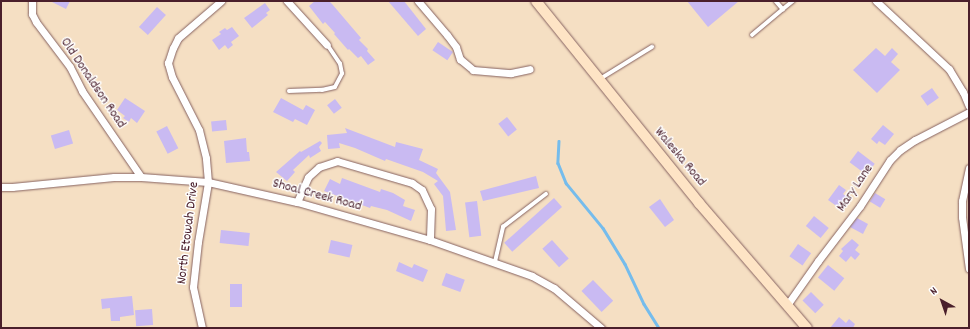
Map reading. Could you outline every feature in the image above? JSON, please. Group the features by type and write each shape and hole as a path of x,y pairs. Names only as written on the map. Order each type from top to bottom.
{"main road":[{"name":"Waleska Road","path":"536,1 699,203 807,328"}],"street":[{"name":"Old Donaldson Road","path":"32,1 32,14 36,22 70,67 82,92 141,177"},
{"name":"North Etowah Drive","path":"202,328 193,287 198,242 208,182 201,137 172,77 168,63 178,38 222,1"},
{"path":"287,1 327,45"},
{"path":"418,1 456,47 460,59 473,70 511,73 530,69"},
{"path":"876,1 948,69 963,92 969,106"},
{"name":"Mary Lane","path":"787,305 860,206 890,160 900,150 915,140 969,112"},
{"path":"297,202 308,177 319,167 337,161 412,183 422,190 431,209 430,240"},
{"path":"969,168 962,201 962,217 969,269"},
{"name":"Shoal Creek Road","path":"1,187 114,177 141,177 208,182 297,202 430,240 532,276 554,288 601,328"}],"lane":[{"path":"776,1 783,9"},
{"path":"752,35 793,1"},
{"path":"289,91 322,90 335,87 342,74 340,64 327,45"},
{"path":"599,80 652,47"},
{"path":"495,262 503,227 546,194"}],"building":[{"path":"50,1 70,1 66,9"},
{"path":"315,1 329,1 361,38 359,40 368,49 367,51 375,60 368,65 361,56 358,58 349,49 348,50 334,34 335,33 325,22 323,24 309,6"},
{"path":"388,1 404,1 426,29 418,36"},
{"path":"687,1 739,1 708,27"},
{"path":"265,3 270,10 266,13 268,15 252,28 244,18"},
{"path":"157,7 166,15 148,35 139,27"},
{"path":"232,27 239,36 231,42 233,45 228,49 225,45 219,50 212,40 221,34 219,32 225,28 227,30"},
{"path":"438,42 453,52 447,60 432,50"},
{"path":"876,48 885,56 892,48 898,54 891,62 900,70 877,93 853,70"},
{"path":"932,88 939,98 927,106 921,96"},
{"path":"125,98 145,111 137,123 131,118 129,122 123,118 125,116 117,110"},
{"path":"281,98 303,110 306,105 315,110 307,125 295,119 293,122 273,112"},
{"path":"335,99 342,108 334,114 327,105"},
{"path":"507,117 517,130 508,136 498,124"},
{"path":"226,120 227,130 212,132 211,122"},
{"path":"883,125 894,134 885,145 879,141 877,144 871,139"},
{"path":"167,126 178,148 168,154 156,131"},
{"path":"345,128 395,147 396,142 423,149 419,160 438,169 436,173 450,192 456,230 446,231 443,196 434,184 438,181 423,172 386,159 385,161 339,143 340,148 328,149 327,135 347,133"},
{"path":"69,130 73,143 55,149 51,136"},
{"path":"246,138 247,152 249,152 250,161 226,163 224,141"},
{"path":"320,141 322,143 319,147 321,151 310,158 309,155 293,170 295,172 287,181 276,172 300,151 301,152"},
{"path":"858,151 875,164 866,175 850,162"},
{"path":"536,176 539,188 483,201 480,191"},
{"path":"342,178 380,192 381,189 393,193 405,200 403,206 415,210 411,221 387,210 371,206 370,208 324,191 330,179 340,184"},
{"path":"839,185 846,190 843,194 850,199 842,210 828,200"},
{"path":"875,193 885,199 880,208 870,202"},
{"path":"554,198 562,207 512,252 504,243"},
{"path":"660,199 674,220 665,227 649,207"},
{"path":"477,201 481,236 469,237 465,202"},
{"path":"814,216 829,228 821,238 806,226"},
{"path":"857,218 868,224 863,234 850,227"},
{"path":"221,230 250,233 248,246 220,243"},
{"path":"852,239 859,245 855,250 860,254 855,260 851,256 846,262 839,256 843,251 841,249"},
{"path":"331,240 352,245 350,258 328,253"},
{"path":"552,240 569,259 559,267 542,249"},
{"path":"798,244 811,253 803,265 789,256"},
{"path":"399,262 412,268 414,264 428,270 423,282 396,271"},
{"path":"828,265 844,278 834,291 818,277"},
{"path":"446,273 465,280 460,292 442,285"},
{"path":"593,280 613,301 602,312 581,291"},
{"path":"230,284 242,284 242,307 230,307"},
{"path":"811,292 824,305 815,313 803,300"},
{"path":"132,296 134,315 120,317 120,321 111,321 110,308 102,309 101,299"},
{"path":"152,309 153,325 136,326 135,310"},
{"path":"839,317 846,323 849,319 855,324 853,328 830,328"}],"waterway":[{"path":"559,141 558,163 566,183 603,228 625,264 644,304 659,328"}]}
